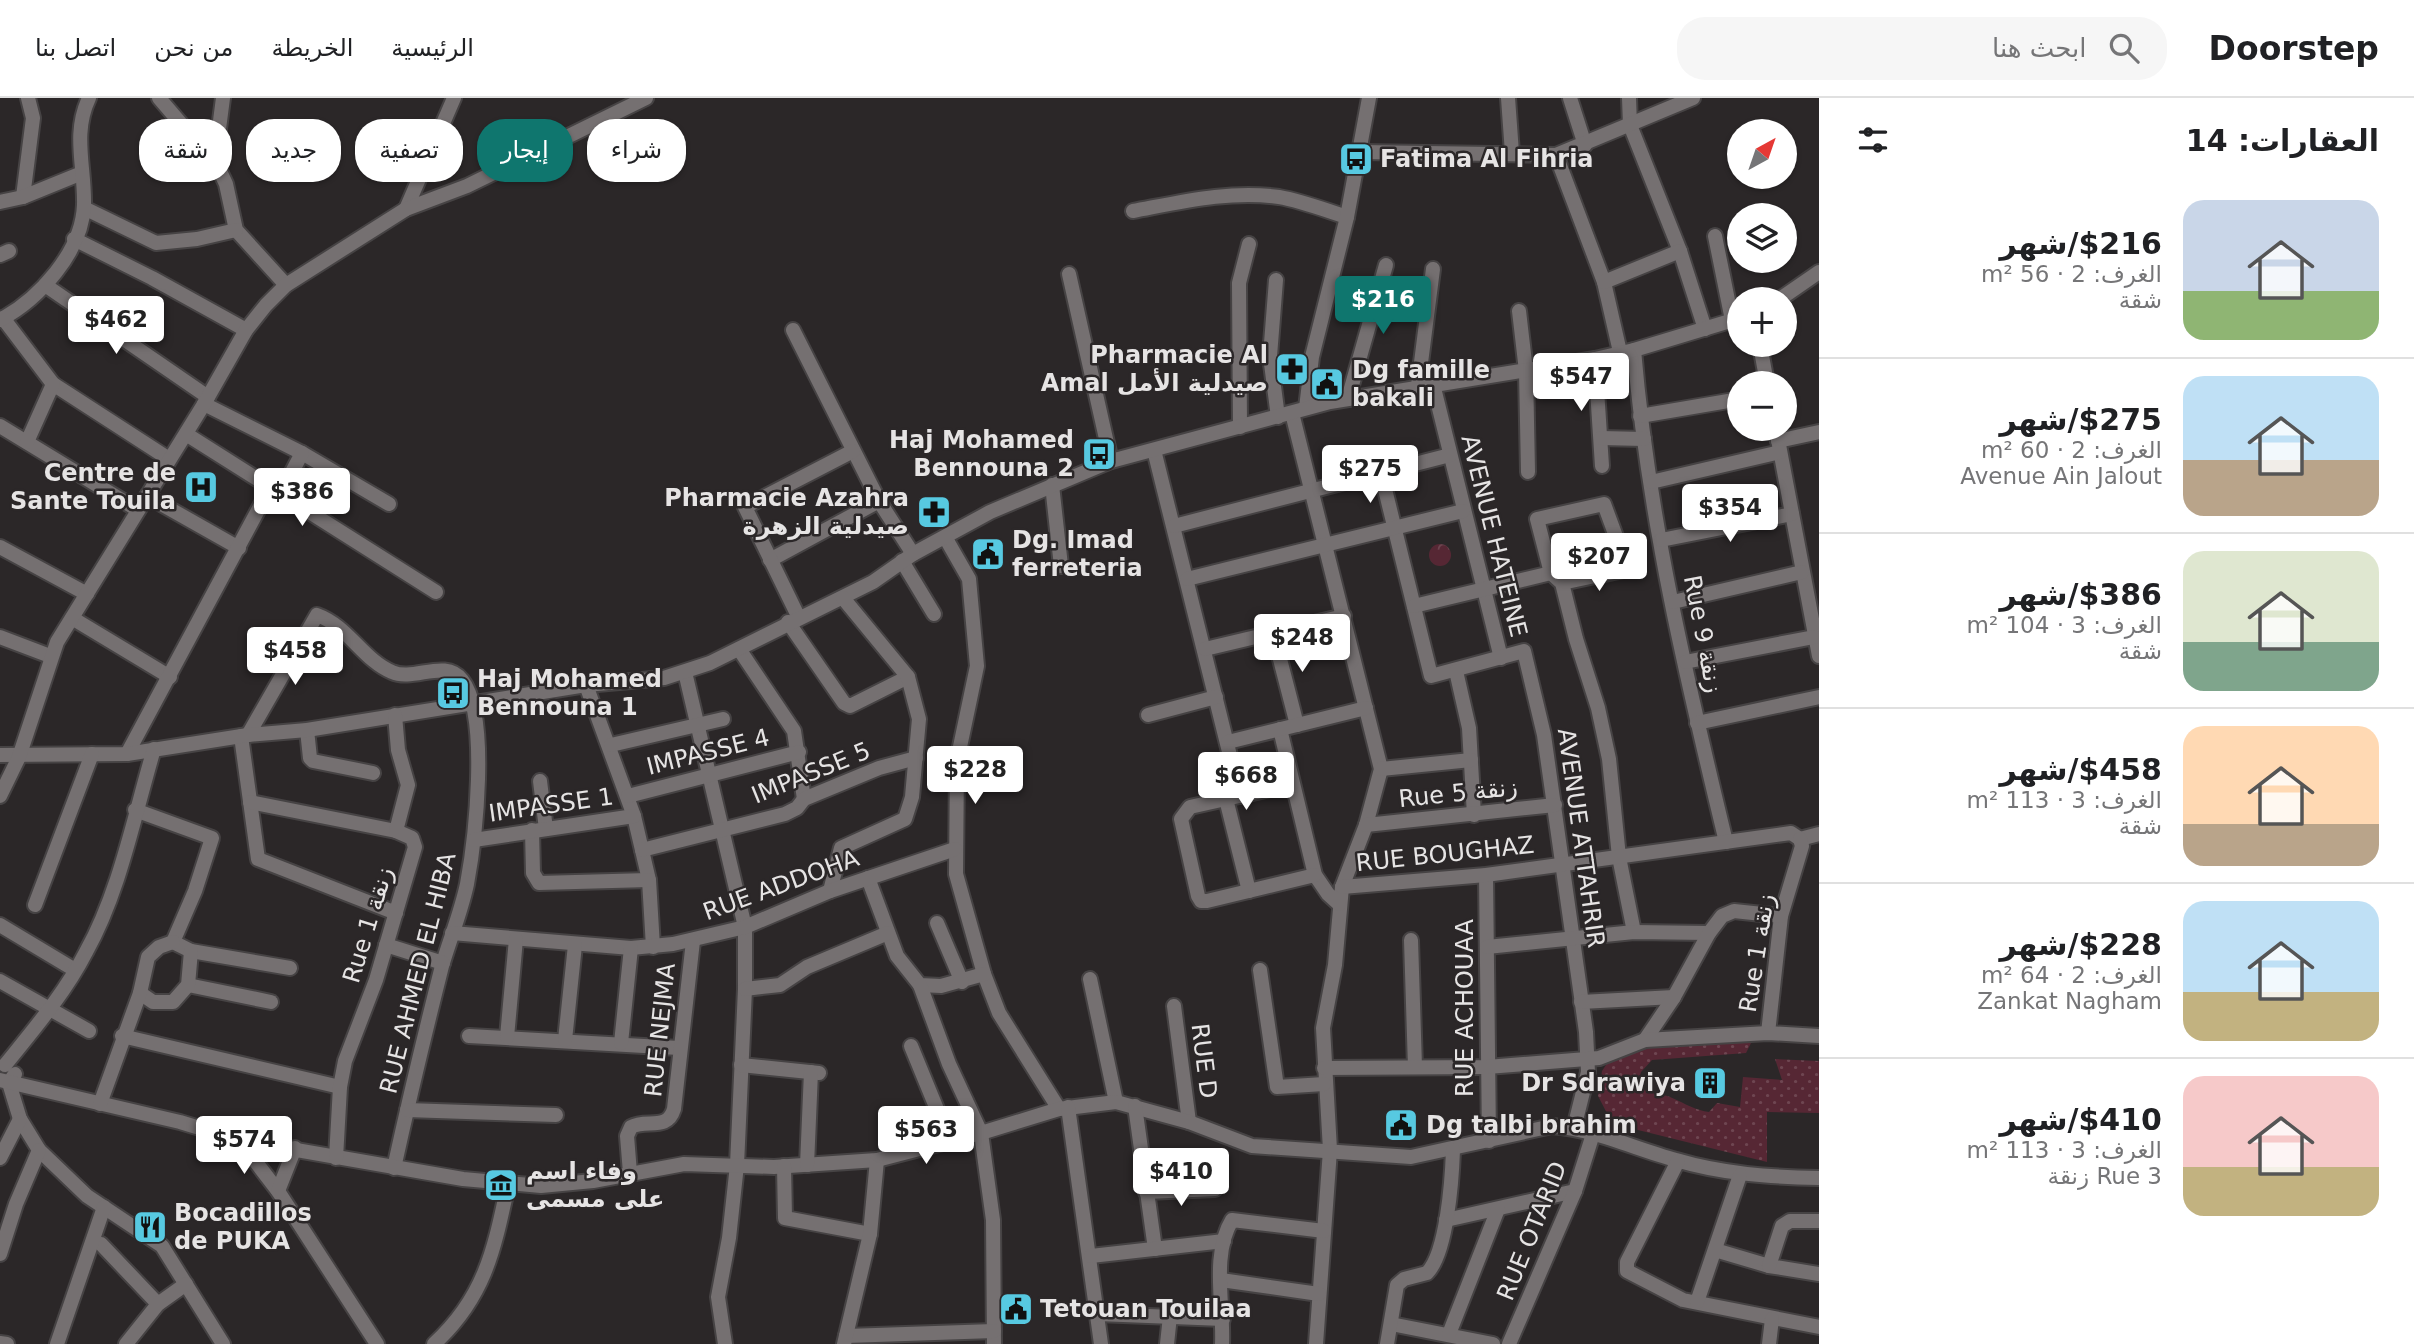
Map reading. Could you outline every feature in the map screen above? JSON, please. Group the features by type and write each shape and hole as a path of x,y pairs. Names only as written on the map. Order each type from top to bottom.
{"street":[{"path":"23,197 33,118 28,98"},
{"path":"89,98 80,118 78,136 84,208 74,239 45,285 1,319 53,384 169,458"},
{"path":"159,98 177,119"},
{"path":"220,119 223,98"},
{"path":"406,209 454,98"},
{"path":"1307,408 1312,357 1348,217 1369,98"},
{"path":"1507,98 1512,153"},
{"path":"1570,98 1585,145"},
{"path":"1629,98 1630,124 1680,251 1705,329"},
{"path":"1361,152 1556,155 1693,98"},
{"path":"0,796 19,757 50,656 206,401 246,330 286,285 406,209 467,186 637,99"},
{"name":"Rue 9 زنقة","path":"1556,155 1627,351 1697,723 1726,842"},
{"path":"0,202 23,197 82,173"},
{"path":"225,182 236,230 286,285"},
{"path":"1133,211 1218,195 1280,197 1348,217"},
{"path":"84,208 156,243 197,239 236,230"},
{"path":"1715,236 1728,287"},
{"path":"74,239 246,330"},
{"path":"1240,427 1239,283 1249,244"},
{"path":"1604,282 1680,251"},
{"path":"1348,399 1386,265"},
{"path":"1418,386 1433,269"},
{"path":"1797,287 1819,272"},
{"path":"1069,274 1111,461"},
{"path":"1276,280 1270,356 1285,415 1312,491 1381,769 1366,825 1342,887 1335,965 1323,1028 1333,1217 1324,1231 1316,1344"},
{"path":"45,285 206,401 389,504"},
{"path":"1519,311 1526,371 1528,472"},
{"path":"0,755 19,757 127,754 244,735 307,730 586,685 664,678 739,649 843,598 990,512 1111,461 1307,408 1418,386 1595,359 1727,322"},
{"path":"793,330 934,614"},
{"path":"1595,359 1602,466"},
{"path":"27,442 53,384"},
{"name":"AVENUE HATEINE","path":"1433,384 1501,657"},
{"path":"1640,416 1727,401"},
{"path":"0,426 138,510"},
{"path":"1797,437 1819,432"},
{"path":"186,434 436,592"},
{"path":"1601,438 1644,439"},
{"path":"1651,482 1778,441 1819,656"},
{"path":"1154,450 1228,742 1233,797 1249,891"},
{"path":"853,451 745,507 794,620 845,703 850,706 908,677"},
{"path":"127,754 239,548 302,453"},
{"path":"1174,526 1450,455"},
{"path":"1381,473 1414,606 1482,589 1557,578 1628,569 1604,504 1537,519 1557,578 1601,721 1609,759 1619,858 1634,932"},
{"path":"1052,485 1061,566"},
{"path":"147,496 239,548"},
{"path":"769,559 879,501"},
{"path":"1187,579 1463,511"},
{"path":"1661,540 1791,514"},
{"path":"945,537 969,579 977,666 957,761 956,874 984,974 999,1013 1063,1108 1091,1256 1101,1344"},
{"path":"0,547 87,594"},
{"path":"1673,602 1802,572"},
{"path":"830,891 841,848 905,819 912,797 919,719 908,677 843,598"},
{"name":"AVENUE ATTAHRIR","path":"1414,606 1431,676 1524,651 1544,735 1555,805 1588,1059 1587,1082 1574,1128"},
{"path":"396,913 271,866 257,856 244,735 317,615 342,630 379,665 392,673 407,675 446,670 455,673 465,684 472,704"},
{"path":"1205,649 1344,616"},
{"path":"72,618 170,677"},
{"path":"1273,632 1297,725"},
{"path":"1685,662 1814,636"},
{"path":"0,637 50,656"},
{"path":"739,649 789,720 799,751 804,799"},
{"path":"1456,671 1469,728 1474,815"},
{"path":"685,672 745,927 737,1165 729,1238 718,1297 725,1344"},
{"path":"586,685 611,745 634,816 649,880 653,947"},
{"path":"1148,715 1216,697"},
{"path":"1697,723 1819,697"},
{"name":"RUE AHMED EL HIBA","path":"394,1168 443,963 466,887 474,840 478,751 472,704"},
{"path":"1228,742 1366,708"},
{"path":"250,802 396,831 408,785 398,750 395,715"},
{"path":"611,745 723,719"},
{"path":"1280,729 1315,875 1339,904"},
{"path":"307,730 310,758 313,761 373,773"},
{"path":"6,1073 75,970 95,934 154,749"},
{"name":"IMPASSE 4","path":"628,796 799,751"},
{"path":"35,905 92,754"},
{"name":"IMPASSE 5","path":"642,850 785,814 797,808 804,799 879,768 916,758"},
{"path":"1381,769 1471,760"},
{"path":"540,781 539,830 534,873 539,883 649,880"},
{"path":"1292,784 1190,807 1181,819 1198,896 1201,901 1207,901 1315,875"},
{"name":"Rue 5 زنقة","path":"1366,825 1555,805"},
{"path":"135,810 212,838 199,880 173,942"},
{"name":"IMPASSE 1","path":"474,840 634,816"},
{"name":"Rue 1 زنقة","path":"336,1158 340,1087 345,1061 386,945 415,844 412,838 396,831"},
{"name":"RUE BOUGHAZ","path":"1342,887 1486,875 1791,833 1800,839 1819,834"},
{"name":"Rue 1 زنقة","path":"1768,1033 1780,916 1802,846 1800,839"},
{"name":"RUE ADDOHA","path":"452,933 575,945 631,947 653,947 693,941 745,927 830,891 955,849"},
{"name":"RUE ACHOUAA","path":"1486,875 1489,1141"},
{"path":"868,878 897,956 920,985 949,1064 981,1133 993,1220 994,1338 845,1340 870,1234 877,1160"},
{"path":"1645,1040 1722,916 1731,911 1780,916"},
{"path":"937,923 962,982"},
{"path":"0,925 75,970"},
{"path":"1487,947 1634,932 1709,933"},
{"path":"745,989 783,984 807,967 888,933"},
{"path":"507,1037 516,939"},
{"path":"1411,940 1415,1067"},
{"name":"RUE NEJMA","path":"630,1172 627,1136 631,1127 638,1123 661,1124 672,1115 693,941"},
{"path":"100,1104 122,1036 140,993 148,957 159,947 173,942 191,951 290,968"},
{"path":"386,945 443,963"},
{"path":"565,1040 575,945"},
{"path":"621,1043 631,947"},
{"path":"140,993 153,1002 173,1002 188,985 191,951"},
{"path":"1260,970 1278,1087 1324,1084"},
{"path":"920,985 942,986 984,974"},
{"path":"1090,979 1116,1102"},
{"path":"0,981 89,1031"},
{"path":"188,985 271,1002"},
{"path":"1581,1002 1674,997"},
{"name":"RUE D","path":"1174,1006 1189,1122"},
{"path":"1324,1068 1487,1067 1588,1059 1645,1040 1768,1033 1819,1036"},
{"path":"469,1035 679,1048"},
{"path":"122,1036 340,1087"},
{"path":"911,1046 950,1141"},
{"path":"741,1065 815,1072 807,1165"},
{"path":"6,1073 29,1087 180,1122 239,1140 295,1147 336,1158 508,1185 560,1185 684,1164 784,1166 877,1160 1063,1108 1116,1102 1189,1122 1252,1146 1411,1157 1453,1150 1552,1126 1574,1128 1678,1161 1740,1175 1819,1178"},
{"path":"6,1073 20,1119 39,1150 68,1181 162,1246 223,1344"},
{"path":"1135,1106 1155,1249"},
{"path":"407,1110 555,1115"},
{"path":"0,1158 20,1119"},
{"name":"RUE OTARID","path":"1509,1344 1575,1191 1593,1134"},
{"path":"239,1140 278,1191 377,1344"},
{"path":"278,1191 295,1147"},
{"path":"0,1254 39,1150"},
{"path":"1387,1344 1397,1285 1404,1279 1426,1274 1432,1268 1446,1220 1453,1150"},
{"path":"1678,1161 1625,1269 1683,1300 1819,1327"},
{"path":"784,1166 785,1218 870,1234"},
{"path":"1697,1302 1740,1175"},
{"path":"434,1344 468,1306 485,1276 508,1185"},
{"path":"1146,1192 1216,1189"},
{"path":"1446,1220 1575,1191"},
{"path":"57,1344 104,1208"},
{"path":"1449,1334 1498,1209"},
{"path":"1222,1344 1221,1280 1224,1241 1230,1223 1236,1220 1324,1231"},
{"path":"1769,1266 1782,1226 1790,1221 1819,1221"},
{"path":"1091,1256 1224,1241"},
{"path":"101,1244 158,1304"},
{"path":"1715,1250 1769,1266 1819,1274"},
{"path":"1221,1280 1319,1294"},
{"path":"126,1344 158,1304 186,1284"},
{"path":"1098,1314 1223,1319"},
{"path":"1167,1344 1170,1316"},
{"path":"1769,1344 1772,1319"},
{"path":"1391,1324 1493,1344"},
{"path":"0,1343 7,1344"}],"green space":[{"path":"1440,544 1450,551 1451,555 1444,565 1440,566 1430,559 1429,555 1436,545"},
{"path":"1754,1037 1746,1053 1652,1060 1641,1072 1638,1083 1648,1093 1665,1095 1709,1112 1717,1103 1740,1107 1743,1077 1782,1080 1775,1059 1819,1061 1819,1113 1767,1112 1767,1162 1638,1130 1610,1119 1598,1096 1602,1071 1610,1059 1626,1049 1731,1042"}],"place":[{"name":"Fatima Al Fihria","path":"1356,159"},
{"name":"Pharmacie Al Amal صيدلية الأمل","path":"1292,369"},
{"name":"Dg famille bakali","path":"1327,384"},
{"name":"Haj Mohamed Bennouna 2","path":"1099,454"},
{"name":"Centre de Sante Touila","path":"201,487"},
{"name":"Pharmacie Azahra صيدلية الزهرة","path":"934,512"},
{"name":"Dg. Imad ferreteria","path":"988,554"},
{"name":"Haj Mohamed Bennouna 1","path":"453,693"},
{"name":"Dr Sdrawiya","path":"1710,1083"},
{"name":"Dg talbi brahim","path":"1401,1125"},
{"name":"وفاء اسم على مسمى","path":"501,1185"},
{"name":"Bocadillos de PUKA","path":"150,1227"},
{"name":"Tetouan Touilaa","path":"1016,1309"}]}
